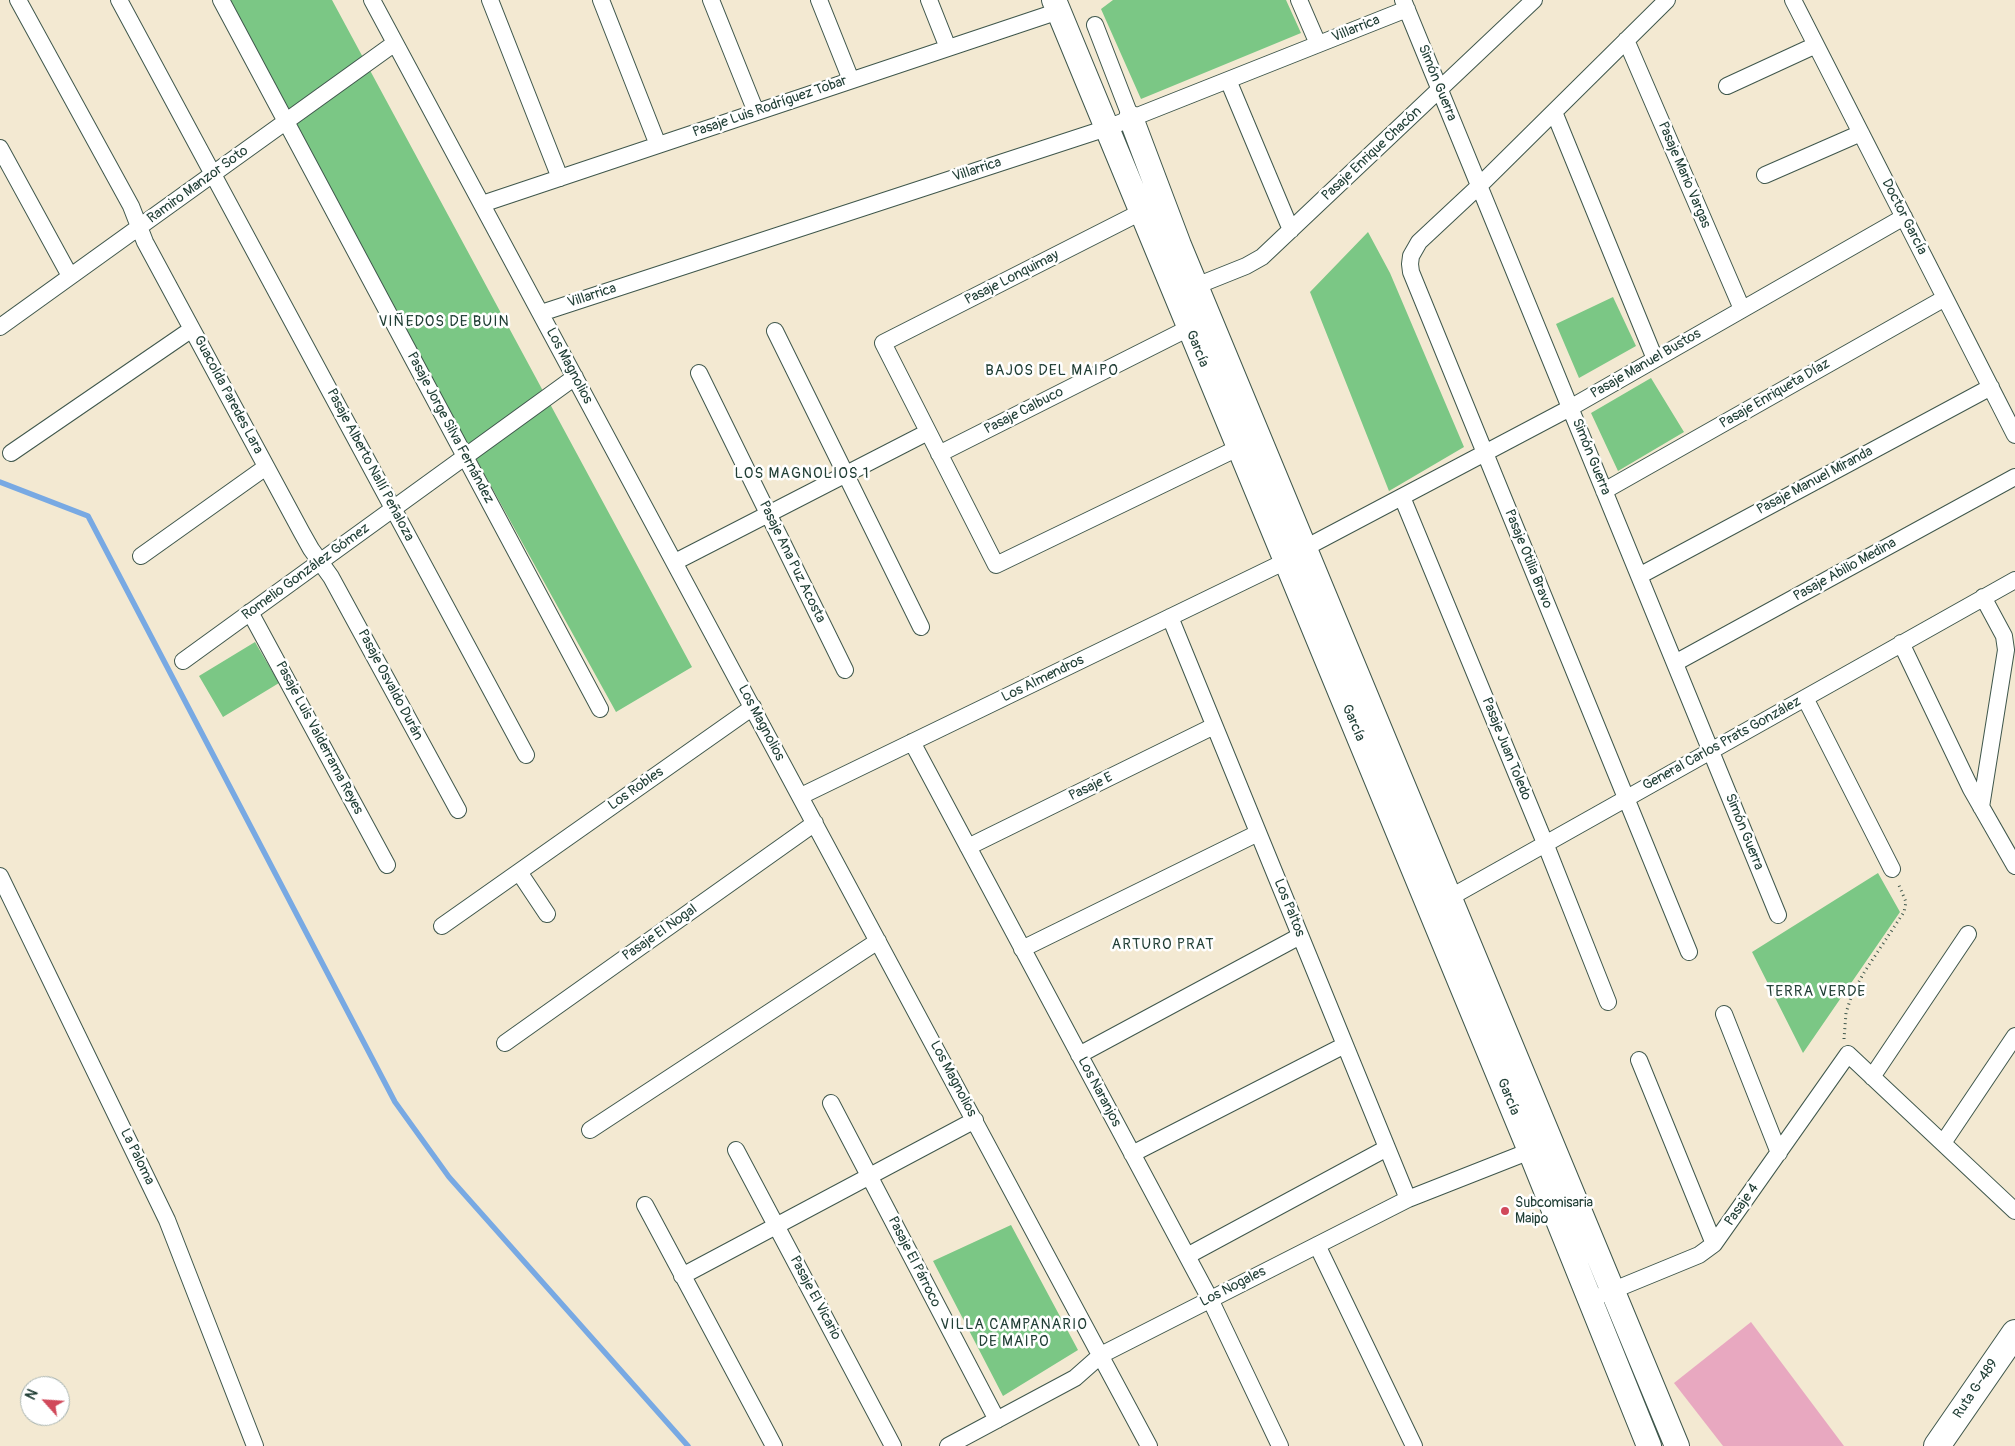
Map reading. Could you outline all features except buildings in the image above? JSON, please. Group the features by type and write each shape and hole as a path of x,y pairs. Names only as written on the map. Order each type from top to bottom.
{"main road":[{"name":"Ruta G-489","path":"1937,1446 2015,1333"}],"street":[{"name":"Guacolda Paredes Lara","path":"18,0 131,206 145,242 266,467 320,562"},
{"name":"Pasaje Alberto Nallí Peñaloza","path":"118,0 526,755"},
{"name":"Pasaje Jorge Silva Fernández","path":"221,0 600,709"},
{"name":"Los Magnolios","path":"372,0 1149,1446"},
{"path":"490,0 560,178"},
{"path":"600,0 658,145"},
{"path":"711,0 756,112"},
{"path":"819,0 851,80"},
{"path":"929,0 948,48"},
{"path":"1299,0 1318,44"},
{"name":"Pasaje Enrique Chacón","path":"1196,286 1246,266 1262,257 1440,90 1515,8 1534,0"},
{"name":"Pasaje Otilia Bravo","path":"1667,0 1479,186 1419,242 1411,256 1410,264 1411,272 1689,952"},
{"name":"Doctor García","path":"1793,0 2015,435"},
{"name":"Villarrica","path":"541,313 1107,128 1318,44 1405,4"},
{"name":"Simón Guerra","path":"1405,4 1778,915"},
{"name":"Pasaje Luis Rodríguez Tobar","path":"482,204 948,48 1056,5"},
{"name":"García","path":"1056,5 1430,908 1650,1446"},
{"name":"García","path":"1095,25 1196,286 1677,1446"},
{"name":"Pasaje Mario Vargas","path":"1626,40 1742,309"},
{"name":"Ramiro Manzor Soto","path":"0,327 395,43"},
{"path":"1727,86 1816,45"},
{"path":"1228,80 1291,230"},
{"path":"1554,112 1655,359"},
{"path":"1765,175 1861,133"},
{"path":"0,148 70,276"},
{"name":"Pasaje Lonquimay","path":"928,432 882,343 1141,212"},
{"name":"Pasaje Manuel Bustos","path":"1306,548 1570,408 1904,217"},
{"name":"Pasaje Enriqueta Díaz","path":"1604,491 1945,298"},
{"name":"Pasaje Calbuco","path":"939,454 1189,328"},
{"path":"11,453 192,329"},
{"path":"775,330 921,627"},
{"name":"Pasaje Ana Puz Acosta","path":"699,373 846,670"},
{"name":"Romelio González Gómez","path":"182,661 575,377"},
{"name":"Pasaje Manuel Miranda","path":"1639,576 1991,387"},
{"path":"674,562 928,432 996,565 1238,448"},
{"path":"141,556 266,467"},
{"name":"Pasaje Abilio Medina","path":"1675,663 2015,477"},
{"name":"Pasaje Juan Toledo","path":"1402,497 1546,844 1608,1002"},
{"name":"Los Almendros","path":"801,796 1286,561"},
{"name":"Pasaje Osvaldo Durán","path":"320,562 331,577 458,810"},
{"name":"General Carlos Prats González","path":"1430,908 2015,580"},
{"path":"1981,807 2006,650 2004,636 1983,598"},
{"name":"Pasaje Luis Valderrama Reyes","path":"250,612 387,865"},
{"name":"Los Paltos","path":"1170,617 1408,1199"},
{"path":"1901,643 1981,807 2015,866"},
{"path":"1805,698 1892,869"},
{"name":"Los Robles","path":"442,926 753,707"},
{"name":"Pasaje E","path":"968,848 1214,726"},
{"name":"Los Naranjos","path":"912,742 1210,1299 1280,1446"},
{"name":"Pasaje El Nogal","path":"505,1042 815,823"},
{"path":"1022,949 1258,833"},
{"path":"519,872 547,914"},
{"name":"La Paloma","path":"0,876 167,1220 255,1446"},
{"path":"1872,1077 1968,934"},
{"path":"1079,1055 1300,936"},
{"path":"590,1130 878,941"},
{"path":"1724,1014 1778,1153"},
{"path":"1943,1143 2015,1036"},
{"path":"1132,1154 1345,1045"},
{"path":"1848,1054 2015,1211"},
{"name":"Pasaje 4","path":"1590,1299 1699,1254 1714,1244 1848,1054"},
{"path":"1639,1060 1714,1244"},
{"name":"Pasaje El Párroco","path":"832,1103 997,1420"},
{"path":"682,1276 975,1120"},
{"path":"1187,1256 1387,1148"},
{"name":"Pasaje El Vicario","path":"736,1150 893,1446"},
{"name":"Los Nogales","path":"948,1446 1075,1378 1101,1354 1408,1199 1530,1151"},
{"path":"645,1205 774,1446"},
{"path":"1317,1245 1414,1446"}],"path":[{"path":"1848,1054 1843,1035 1846,1013 1852,994 1904,912 1906,902 1892,869"}],"green space":[{"path":"222,0 332,0 692,667 616,712"},
{"path":"1113,0 1286,0 1301,33 1141,99 1101,9"},
{"path":"1368,232 1390,273 1464,447 1389,491 1310,292"},
{"path":"1613,297 1636,346 1579,378 1556,324"},
{"path":"1651,378 1684,432 1618,471 1591,413"},
{"path":"255,642 279,683 223,717 199,676"},
{"path":"1878,873 1900,912 1803,1053 1752,952"},
{"path":"1011,1225 1078,1350 1003,1396 933,1261"}],"waterway":[{"path":"0,482 88,516 395,1102 449,1177 688,1446"}],"place":[{"name":"Subcomisaria Maipo","path":"1505,1211"}],"district":[{"name":"VIÑEDOS DE BUIN","path":"444,322"},
{"name":"BAJOS DEL MAIPO","path":"1052,371"},
{"name":"LOS MAGNOLIOS 1","path":"802,474"},
{"name":"ARTURO PRAT","path":"1163,945"},
{"name":"TERRA VERDE","path":"1816,992"},
{"name":"VILLA CAMPANARIO DE MAIPO","path":"1014,1334"}]}
